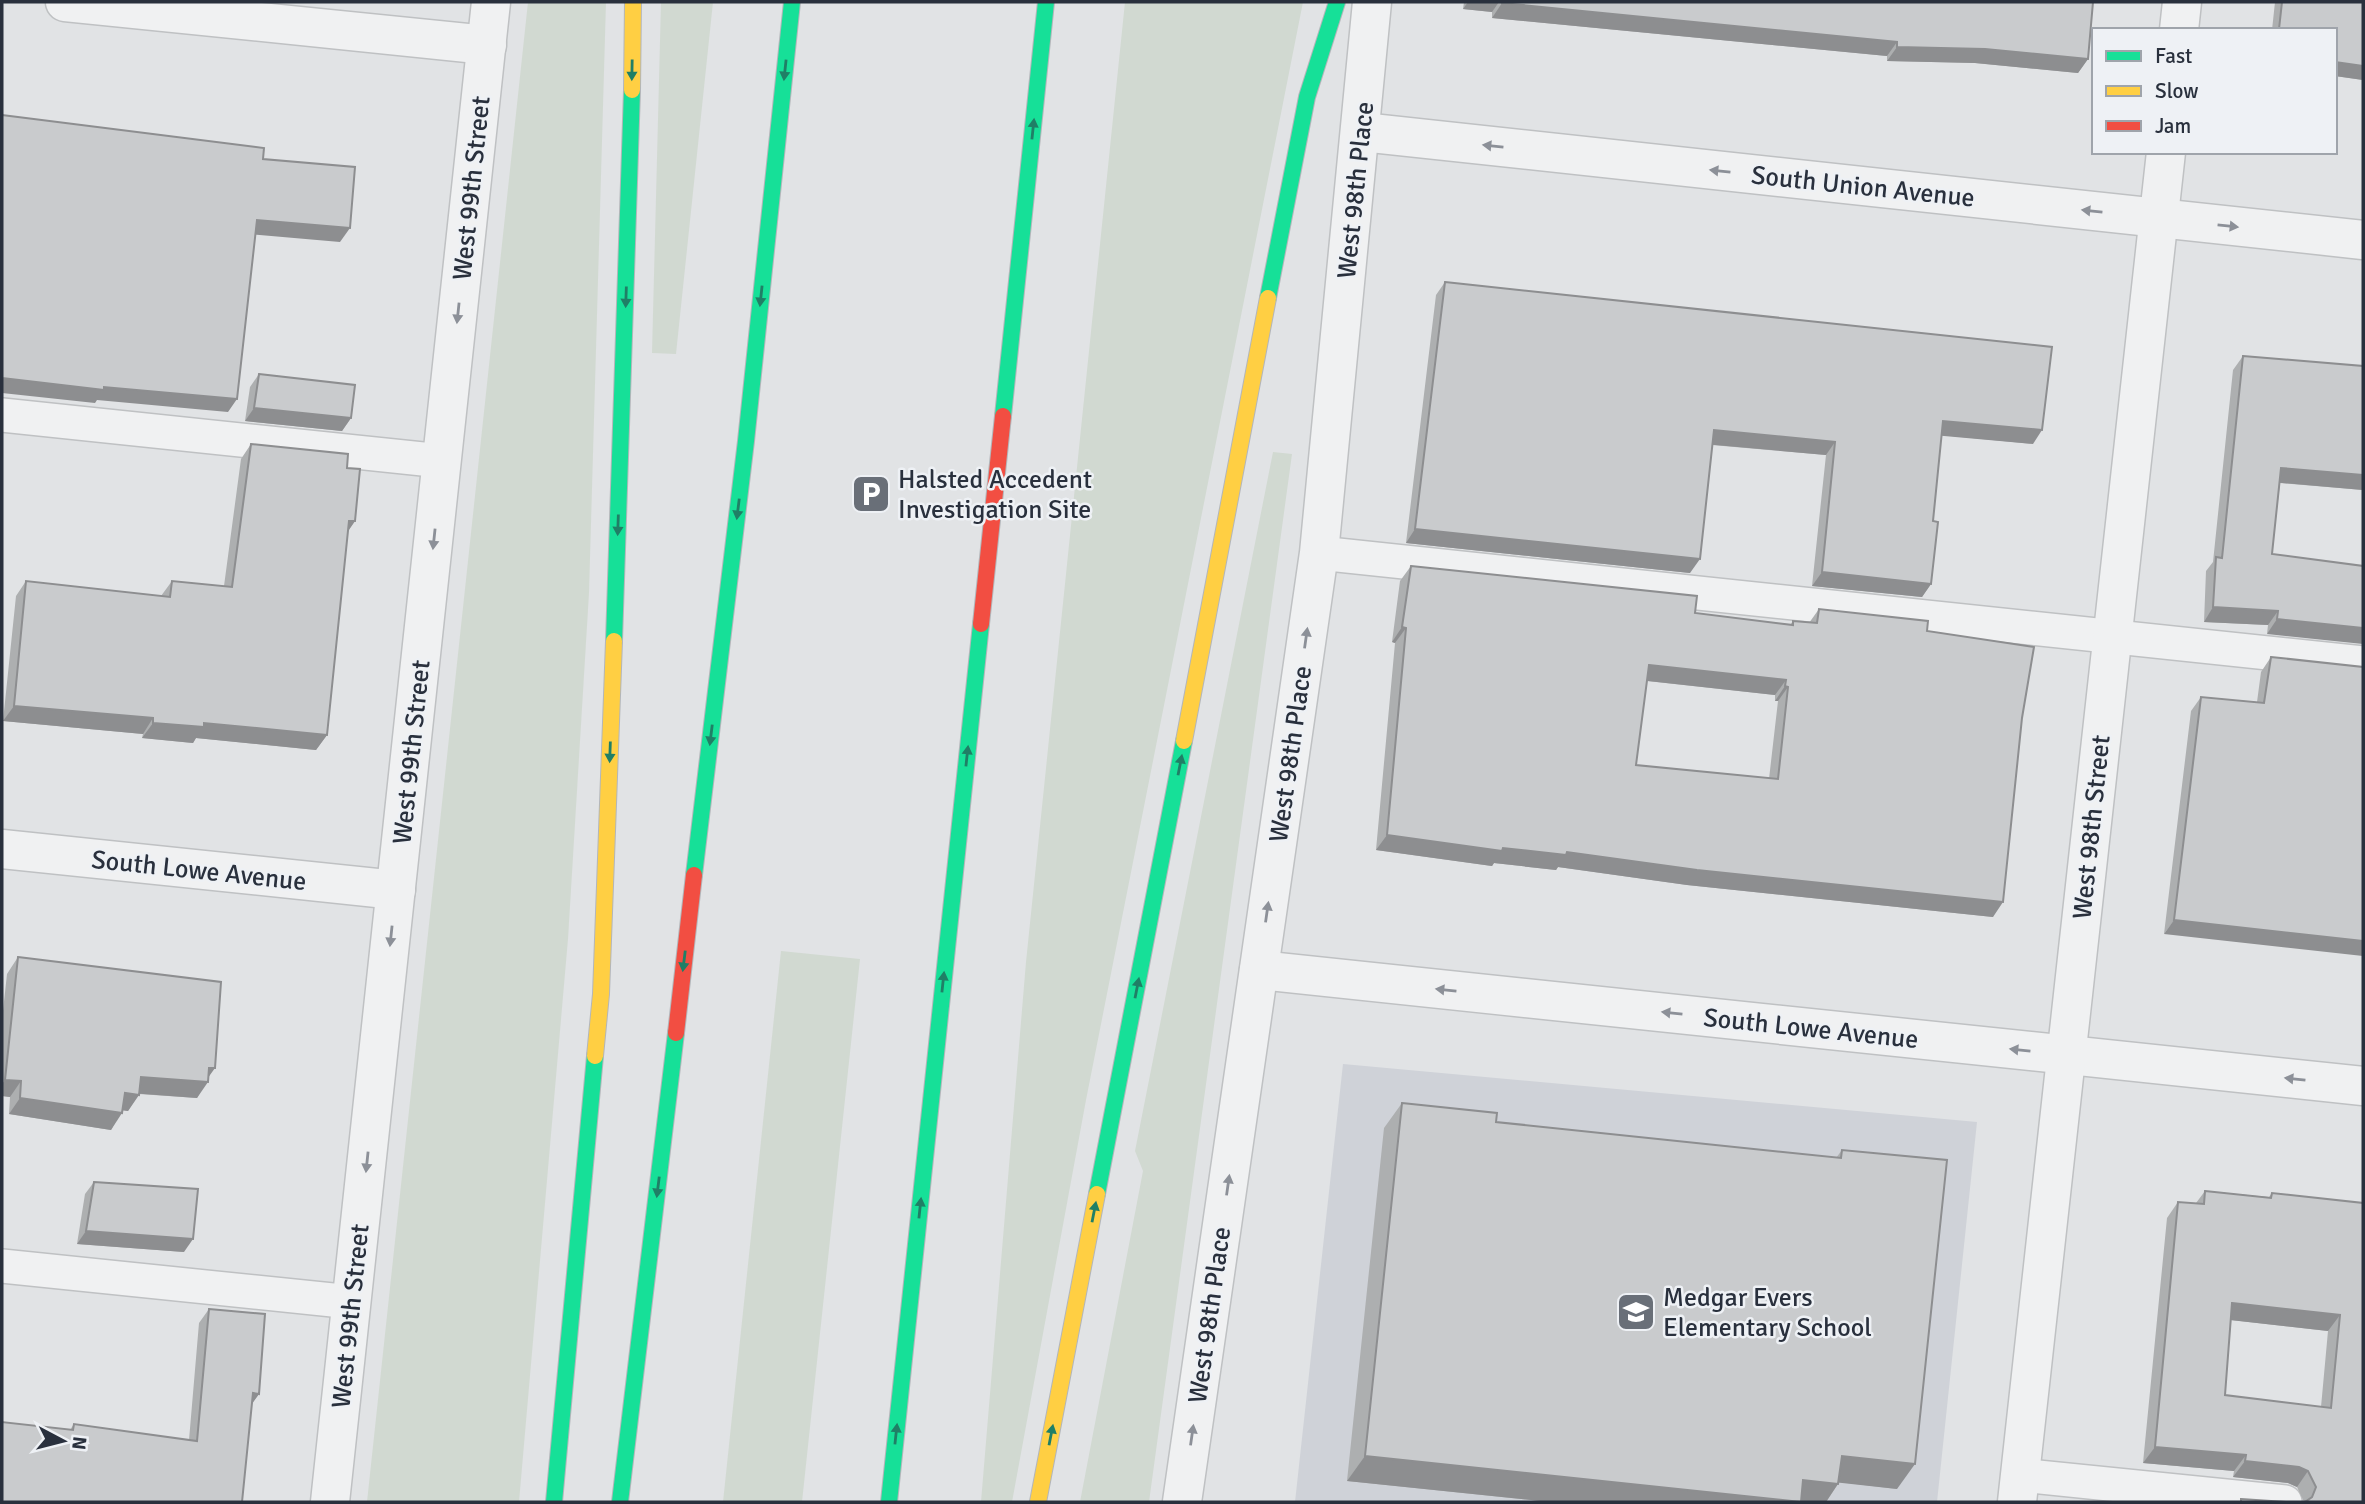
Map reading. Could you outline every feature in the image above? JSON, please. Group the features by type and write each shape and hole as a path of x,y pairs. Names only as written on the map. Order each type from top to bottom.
{"highway":[{"path":"554,1502 601,994 630,202 633,2"},
{"path":"620,1502 744,455 792,2"},
{"path":"889,1502 1045,2"},
{"path":"1038,1502 1307,97 1337,2"}],"street":[{"path":"65,2 487,45"},
{"name":"West 99th Street","path":"330,1502 491,2"},
{"name":"West 98th Place","path":"1182,1502 1319,553 1362,132 1372,2"},
{"path":"2179,28 2182,2"},
{"name":"South Union Avenue","path":"1362,132 2363,240"},
{"name":"West 98th Street","path":"2019,1488 2166,154"},
{"name":"South Lowe Avenue","path":"2,849 396,890"},
{"name":"South Lowe Avenue","path":"1259,970 2363,1086"}],"lane":[{"path":"2,415 442,461"},
{"path":"1319,553 2363,663"},
{"path":"2,1266 352,1302"},
{"path":"2019,1488 2285,1502"}],"shaded area":[{"path":"528,2 606,2 589,593 568,939 519,1502 367,1502"},
{"path":"661,2 713,2 676,354 652,353"},
{"path":"1125,2 1303,2 1086,1100 1012,1502 981,1502 1026,962"},
{"path":"1273,452 1292,454 1149,1502 1080,1502 1143,1171 1135,1151"},
{"path":"781,951 860,959 802,1502 723,1502"},
{"name":"Medgar Evers Elementary School","path":"1343,1064 1977,1122 1937,1502 1295,1502"}],"building":[{"path":"1502,2 2093,2 2088,59 1985,49 1897,47 1897,42"},
{"path":"2282,2 2363,2 2363,66 2337,62 2337,28 2279,28"},
{"path":"2,115 264,148 263,159 355,167 350,228 257,220 237,399 104,387 104,390 2,378"},
{"path":"1445,282 2052,347 2042,430 1943,421 1933,521 1938,522 1931,584 1822,572 1835,442 1714,430 1700,559 1415,529"},
{"path":"2243,356 2363,366 2363,475 2281,468 2272,554 2363,566 2363,628 2277,619 2278,611 2213,607 2216,557 2222,558"},
{"path":"259,374 355,385 351,418 254,408"},
{"path":"251,444 348,454 347,468 360,469 355,521 349,521 327,735 204,723 204,727 153,723 153,718 14,706 26,581 170,597 172,581 232,587"},
{"path":"1411,566 1697,596 1695,613 1793,625 1793,621 1817,623 1819,609 1928,621 1927,631 2034,647 2022,718 2003,902 1697,870 1567,852 1566,855 1503,848 1502,851 1387,835 1406,628 1402,627","holes":["1649,665 1786,680 1785,686 1788,687 1778,779 1636,765"]},
{"path":"2271,657 2363,667 2363,941 2174,920 2201,697 2264,703"},
{"path":"18,957 221,982 215,1068 209,1068 208,1082 141,1077 139,1095 125,1093 122,1113 20,1098 21,1081 5,1080"},
{"name":"Medgar Evers Elementary School","path":"1402,1103 1497,1113 1496,1122 1841,1158 1842,1150 1947,1160 1915,1464 1842,1456 1838,1484 1803,1480 1801,1502 1365,1456"},
{"path":"94,1182 198,1189 193,1239 86,1231"},
{"path":"2205,1191 2271,1198 2272,1193 2363,1203 2363,1502 2305,1502 2312,1497 2316,1487 2308,1471 2299,1467 2245,1461 2246,1455 2155,1447 2178,1202 2204,1204","holes":["2232,1303 2340,1315 2331,1408 2225,1395"]},
{"path":"209,1309 265,1314 259,1394 253,1393 242,1502 2,1502 2,1422 73,1430 74,1424 197,1441"},
{"path":"2241,1499 2286,1502 2241,1502"}],"traffic: fast":[{"path":"694,875 746,441 792,2"},
{"path":"1003,416 1046,2"},
{"path":"1268,298 1307,97 1337,2"},
{"path":"614,641 632,90"},
{"path":"889,1502 981,624"},
{"path":"1097,1194 1184,741"},
{"path":"620,1502 676,1033"},
{"path":"554,1502 595,1056"}],"traffic: slow":[{"path":"632,90 633,2"},
{"path":"1184,741 1268,298"},
{"path":"595,1056 601,994 614,641"},
{"path":"1038,1502 1097,1194"}],"traffic: jam":[{"path":"981,624 1003,416"},
{"path":"676,1033 694,875"}],"place":[{"name":"Halsted Accedent Investigation Site","path":"871,494"},
{"name":"Medgar Evers Elementary School","path":"1636,1312"}]}
